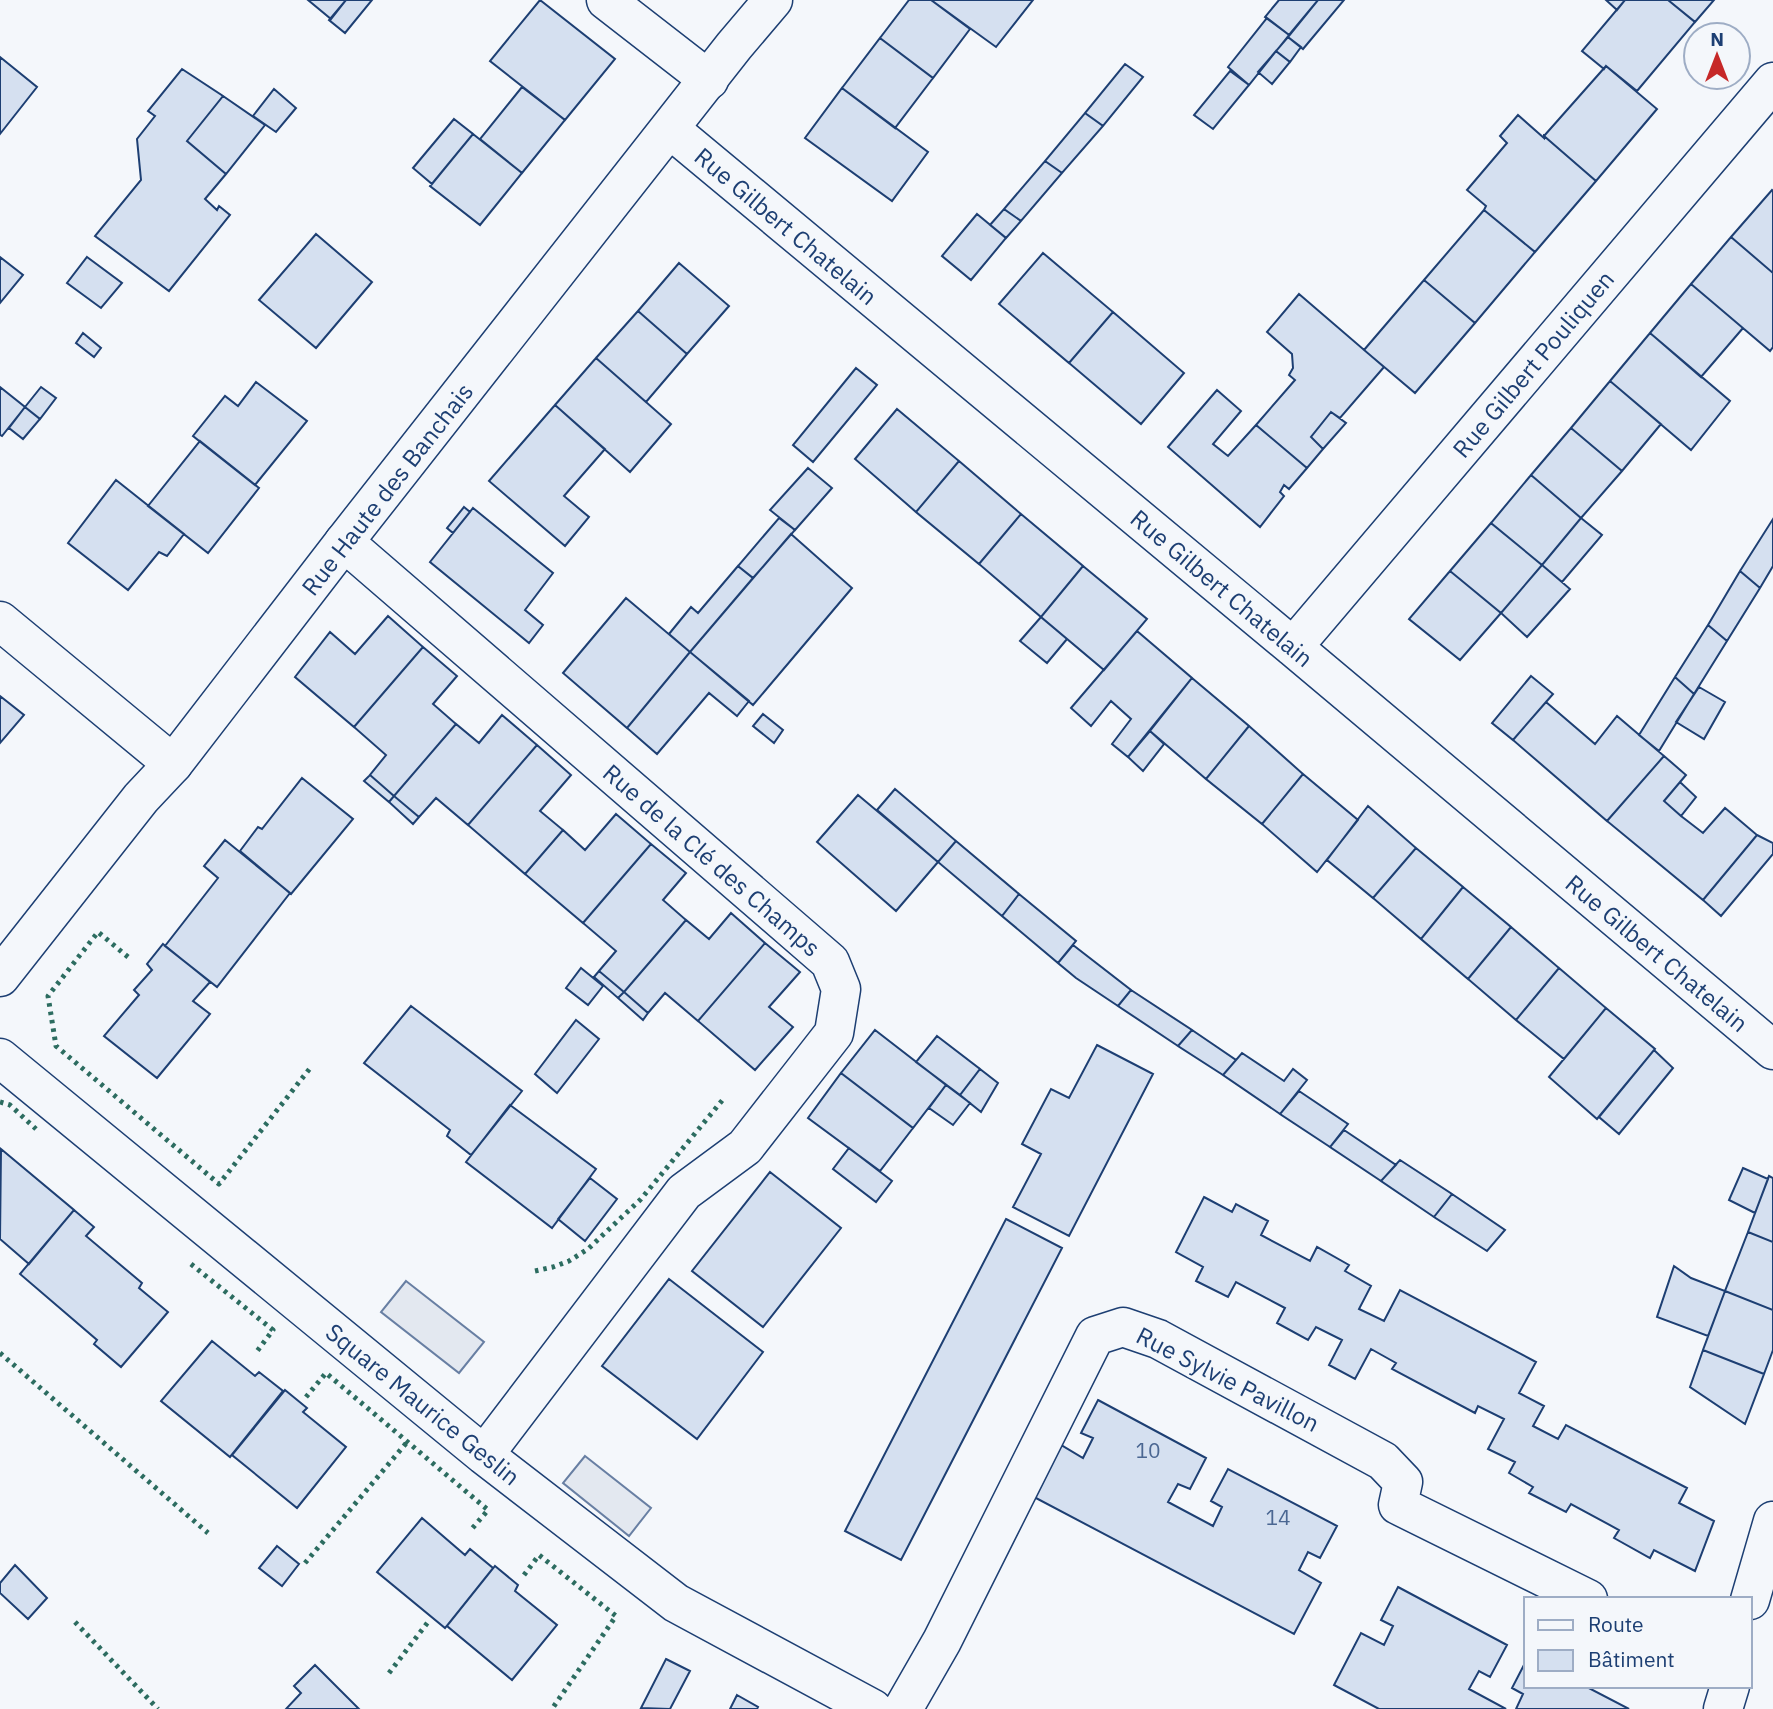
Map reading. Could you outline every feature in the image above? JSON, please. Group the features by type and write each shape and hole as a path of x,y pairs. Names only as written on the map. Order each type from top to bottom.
{"street":[{"path":"606,0 709,80"},
{"name":"Rue Haute des Banchais","path":"0,977 141,798 173,764 344,542 773,0"},
{"name":"Rue Gilbert Pouliquen","path":"1293,647 1773,82"},
{"name":"Rue Gilbert Chatelain","path":"670,129 1773,1050"},
{"name":"Rue de la Clé des Champs","path":"344,542 830,962 841,989 834,1033 745,1147 684,1192 484,1455"},
{"path":"0,621 173,764"},
{"name":"Square Maurice Geslin","path":"0,1058 484,1455 676,1603 873,1709"},
{"name":"Rue Sylvie Pavillon","path":"903,1709 942,1641 1096,1336 1124,1327 1158,1339 1383,1461 1403,1482 1398,1505 1584,1597"},
{"path":"1751,1597 1773,1521"},
{"path":"1723,1709 1729,1688"}],"shaded area":[{"path":"406,1281 484,1342 459,1373 381,1312"},
{"path":"585,1456 651,1508 629,1536 563,1483"}],"building":[{"path":"308,0 346,0 331,19"},
{"path":"346,0 372,0 345,33 329,20"},
{"path":"540,0 615,59 565,120 490,61"},
{"path":"909,0 931,0 970,29 933,78 880,38"},
{"path":"931,0 1033,0 996,47"},
{"path":"1279,0 1318,0 1289,35 1265,17"},
{"path":"1318,0 1344,0 1303,49 1288,37"},
{"path":"1606,0 1625,0 1617,10"},
{"path":"1625,0 1668,0 1694,21 1682,21 1682,37 1637,91 1582,51"},
{"path":"1668,0 1714,0 1694,21"},
{"path":"1267,18 1289,35 1249,85 1228,67"},
{"path":"1288,37 1301,47 1290,62 1276,51"},
{"path":"880,38 933,78 895,128 842,88"},
{"path":"1276,51 1290,62 1272,84 1258,72"},
{"path":"0,57 37,87 0,134"},
{"path":"1125,64 1143,77 1103,126 1085,113"},
{"path":"1606,66 1657,109 1596,181 1544,136"},
{"path":"182,69 223,96 187,141 226,174 205,199 217,210 219,206 230,215 169,291 95,236 141,180 137,139 155,116 148,111"},
{"path":"1230,71 1249,85 1213,129 1194,115"},
{"path":"522,87 565,120 522,173 480,139"},
{"path":"842,88 928,152 892,201 805,138"},
{"path":"274,89 296,108 276,132 253,116"},
{"path":"223,96 265,125 226,174 187,141"},
{"path":"1085,113 1103,126 1062,173 1045,161"},
{"path":"1518,115 1596,181 1535,252 1484,210 1486,206 1467,190 1507,143 1500,136"},
{"path":"454,119 473,134 432,184 413,168"},
{"path":"473,134 522,173 480,225 430,186"},
{"path":"1045,161 1062,173 1021,221 1004,209"},
{"path":"1773,191 1773,273 1731,237"},
{"path":"1004,209 1021,221 1006,238 990,225"},
{"path":"1484,210 1535,252 1475,323 1424,280"},
{"path":"977,214 1006,238 971,280 942,256"},
{"path":"316,234 372,282 316,348 259,300"},
{"path":"1731,237 1773,273 1773,347 1770,351 1691,284"},
{"path":"1043,253 1113,312 1069,363 999,304"},
{"path":"0,257 23,275 0,303"},
{"path":"87,257 122,283 101,308 67,283"},
{"path":"679,263 729,306 687,354 638,311"},
{"path":"1424,280 1475,323 1415,393 1364,350"},
{"path":"1691,284 1743,328 1701,377 1650,333"},
{"path":"1299,294 1384,367 1340,418 1331,412 1311,437 1323,449 1307,468 1256,425 1295,380 1289,375 1293,368 1292,354 1267,332"},
{"path":"638,311 687,354 646,402 596,358"},
{"path":"1113,312 1184,373 1141,424 1069,363"},
{"path":"83,333 101,348 94,357 76,343"},
{"path":"1650,333 1730,401 1691,450 1610,381"},
{"path":"596,358 671,424 630,472 555,405"},
{"path":"856,368 877,385 813,462 793,445"},
{"path":"1610,381 1661,424 1622,471 1571,428"},
{"path":"256,382 307,421 255,485 193,436 225,396 238,406"},
{"path":"0,387 25,407 2,436 0,435"},
{"path":"41,387 56,398 40,419 25,407"},
{"path":"1217,390 1241,411 1213,444 1228,456 1256,425 1307,468 1289,489 1284,485 1280,492 1284,496 1260,527 1168,447"},
{"path":"555,405 605,449 564,496 589,517 565,546 489,481"},
{"path":"25,407 40,419 23,439 9,428"},
{"path":"897,409 959,461 916,512 855,459"},
{"path":"1331,412 1346,423 1323,449 1311,437"},
{"path":"1571,428 1622,471 1581,518 1531,475"},
{"path":"200,441 259,488 208,553 148,506"},
{"path":"959,461 1021,514 979,564 916,512"},
{"path":"808,468 832,488 795,530 770,510"},
{"path":"1531,475 1581,518 1542,565 1491,523"},
{"path":"116,480 184,534 167,556 159,552 128,590 68,543"},
{"path":"464,507 470,512 453,533 447,528"},
{"path":"473,508 553,573 525,610 543,625 529,643 430,562"},
{"path":"1021,514 1083,566 1041,617 979,564"},
{"path":"779,518 795,530 753,578 738,566"},
{"path":"1581,518 1602,535 1562,582 1542,565"},
{"path":"1773,519 1773,566 1760,588 1740,571"},
{"path":"1491,523 1542,565 1501,613 1450,571"},
{"path":"791,534 852,588 753,705 690,652"},
{"path":"1542,565 1570,589 1527,637 1501,613"},
{"path":"738,566 753,578 690,652 669,634 691,607 698,613"},
{"path":"1083,566 1147,619 1104,670 1041,617"},
{"path":"1450,571 1501,613 1460,660 1409,619"},
{"path":"1740,571 1760,588 1727,641 1708,625"},
{"path":"626,598 690,652 627,728 563,673"},
{"path":"388,616 423,647 354,727 295,677 330,632 355,654"},
{"path":"1041,617 1067,639 1047,663 1020,641"},
{"path":"1708,625 1727,641 1694,694 1675,677"},
{"path":"1137,631 1192,678 1128,757 1112,744 1131,719 1111,701 1091,726 1071,708"},
{"path":"423,647 457,676 433,704 456,724 394,796 370,775 386,755 354,727"},
{"path":"690,652 749,701 737,716 709,693 657,754 627,728"},
{"path":"1531,676 1553,694 1513,740 1492,723"},
{"path":"1675,677 1694,694 1659,751 1639,735"},
{"path":"1192,678 1249,726 1206,779 1150,731"},
{"path":"1699,687 1725,702 1704,739 1676,722"},
{"path":"0,696 24,715 0,743"},
{"path":"1546,702 1595,744 1617,716 1664,756 1607,821 1513,740"},
{"path":"763,714 783,730 774,743 753,726"},
{"path":"502,715 537,745 468,825 436,798 419,817 394,796 456,724 479,743"},
{"path":"1249,726 1303,774 1262,824 1206,779"},
{"path":"1150,731 1164,744 1143,771 1128,757"},
{"path":"537,745 571,775 540,811 563,830 525,874 468,825"},
{"path":"1664,756 1686,775 1664,801 1681,816 1703,833 1725,808 1757,835 1703,900 1607,821"},
{"path":"1303,774 1358,820 1317,872 1262,824"},
{"path":"370,775 394,796 389,802 364,781"},
{"path":"302,778 353,819 291,894 240,851 258,827 262,829"},
{"path":"1680,782 1696,797 1681,816 1664,801"},
{"path":"895,789 956,841 938,862 877,810"},
{"path":"858,795 938,862 896,911 817,842"},
{"path":"394,796 419,817 413,824 389,802"},
{"path":"1368,806 1416,848 1373,898 1327,860"},
{"path":"616,814 651,844 583,923 525,874 563,830 585,850"},
{"path":"1757,835 1773,843 1773,854 1721,916 1703,900"},
{"path":"225,840 290,893 217,987 165,946 218,878 204,866"},
{"path":"956,841 1019,894 1002,916 938,862"},
{"path":"651,844 686,873 663,900 686,920 624,992 599,971 616,951 583,923"},
{"path":"1416,848 1463,887 1421,939 1373,898"},
{"path":"1463,887 1511,927 1468,979 1421,939"},
{"path":"1019,894 1076,941 1058,963 1002,916"},
{"path":"731,913 765,943 698,1021 665,993 648,1013 624,992 686,920 709,939"},
{"path":"1511,927 1559,968 1516,1020 1468,979"},
{"path":"765,943 800,972 769,1007 793,1027 755,1070 698,1021"},
{"path":"163,944 210,982 193,1001 210,1014 157,1078 104,1036 139,995 134,990 152,970 147,964"},
{"path":"1073,945 1131,990 1118,1006 1058,963"},
{"path":"581,968 603,986 588,1005 566,988"},
{"path":"1559,968 1606,1008 1564,1059 1516,1020"},
{"path":"599,971 624,992 618,998 594,977"},
{"path":"1131,990 1192,1030 1178,1046 1118,1006"},
{"path":"624,992 648,1013 643,1020 618,998"},
{"path":"411,1006 522,1091 471,1155 447,1136 450,1130 364,1063"},
{"path":"1606,1008 1655,1049 1597,1119 1549,1077"},
{"path":"576,1020 599,1039 557,1093 535,1074"},
{"path":"875,1030 946,1085 913,1128 841,1073"},
{"path":"1192,1030 1236,1060 1223,1075 1178,1046"},
{"path":"937,1036 980,1069 960,1095 916,1062"},
{"path":"1097,1045 1153,1074 1069,1236 1013,1207 1041,1154 1022,1144 1051,1089 1069,1098"},
{"path":"1654,1050 1673,1068 1619,1134 1599,1117"},
{"path":"1242,1053 1284,1081 1293,1069 1307,1080 1280,1114 1223,1075"},
{"path":"980,1069 998,1083 981,1112 960,1095"},
{"path":"841,1073 913,1128 880,1171 808,1118"},
{"path":"946,1085 970,1103 953,1125 929,1108"},
{"path":"1299,1091 1348,1124 1330,1147 1280,1114"},
{"path":"510,1105 596,1169 552,1228 466,1162"},
{"path":"1344,1130 1396,1165 1381,1181 1330,1147"},
{"path":"849,1148 892,1181 876,1202 833,1169"},
{"path":"1,1149 74,1210 29,1264 0,1239"},
{"path":"1400,1160 1452,1194 1434,1217 1381,1181"},
{"path":"1743,1168 1768,1179 1755,1213 1729,1200"},
{"path":"770,1172 841,1228 763,1327 692,1271"},
{"path":"1769,1176 1773,1178 1773,1242 1748,1232"},
{"path":"590,1178 617,1199 585,1241 558,1219"},
{"path":"1452,1194 1505,1230 1487,1251 1434,1217"},
{"path":"1204,1197 1232,1212 1236,1204 1268,1221 1261,1235 1310,1261 1317,1247 1349,1265 1345,1271 1371,1286 1359,1309 1384,1321 1400,1290 1536,1362 1519,1393 1544,1406 1533,1426 1558,1439 1566,1425 1687,1488 1679,1503 1714,1521 1695,1571 1654,1550 1650,1558 1614,1538 1619,1530 1571,1504 1566,1512 1529,1493 1533,1487 1509,1473 1515,1462 1488,1449 1504,1419 1478,1406 1475,1413 1392,1369 1396,1363 1371,1349 1355,1379 1329,1365 1342,1340 1316,1327 1308,1340 1277,1323 1285,1308 1236,1282 1228,1297 1196,1281 1203,1267 1176,1252"},
{"path":"74,1210 94,1227 86,1236 142,1283 139,1288 168,1312 121,1367 94,1344 97,1340 20,1274"},
{"path":"1006,1219 1062,1248 901,1560 845,1531"},
{"path":"1748,1232 1773,1242 1773,1310 1725,1291"},
{"path":"1674,1266 1691,1278 1725,1291 1708,1336 1657,1317"},
{"path":"669,1279 763,1352 697,1439 602,1366"},
{"path":"1725,1291 1773,1310 1773,1350 1764,1374 1703,1350"},
{"path":"212,1341 255,1376 259,1372 283,1391 230,1457 161,1401"},
{"path":"1703,1350 1764,1374 1745,1424 1690,1387"},
{"path":"285,1390 307,1408 303,1412 346,1447 297,1508 232,1455"},
{"path":"1098,1400 1206,1458 1190,1489 1178,1484 1168,1502 1213,1526 1222,1507 1211,1501 1228,1469 1337,1526 1320,1558 1308,1552 1299,1570 1321,1583 1294,1634 1034,1497 1061,1445 1083,1458 1093,1438 1081,1433"},
{"path":"422,1518 465,1555 470,1549 493,1568 445,1628 377,1572"},
{"path":"277,1546 299,1564 282,1586 259,1568"},
{"path":"15,1565 47,1598 28,1619 0,1593 0,1583"},
{"path":"495,1566 518,1585 515,1591 557,1625 512,1680 447,1626"},
{"path":"1398,1587 1507,1645 1490,1677 1479,1671 1469,1689 1506,1709 1379,1709 1334,1685 1361,1633 1384,1645 1393,1626 1381,1620"},
{"path":"666,1659 690,1671 670,1709 641,1708"},
{"path":"315,1665 359,1709 286,1709 301,1693 294,1686"},
{"path":"1524,1665 1524,1688 1589,1688 1629,1709 1516,1709 1523,1694 1512,1688"},
{"path":"737,1695 758,1707 757,1709 730,1709"}],"hedge":[{"path":"128,957 98,932 48,996 56,1046 219,1184 311,1067"},
{"path":"535,1271 569,1261 588,1249 641,1199 725,1097"},
{"path":"0,1102 10,1105 36,1129"},
{"path":"191,1264 273,1330 255,1354"},
{"path":"0,1353 208,1533"},
{"path":"306,1397 326,1373 488,1510 470,1531"},
{"path":"305,1563 408,1441"},
{"path":"524,1575 539,1555 616,1616 552,1709"},
{"path":"75,1622 158,1709"},
{"path":"389,1673 428,1622"}]}
